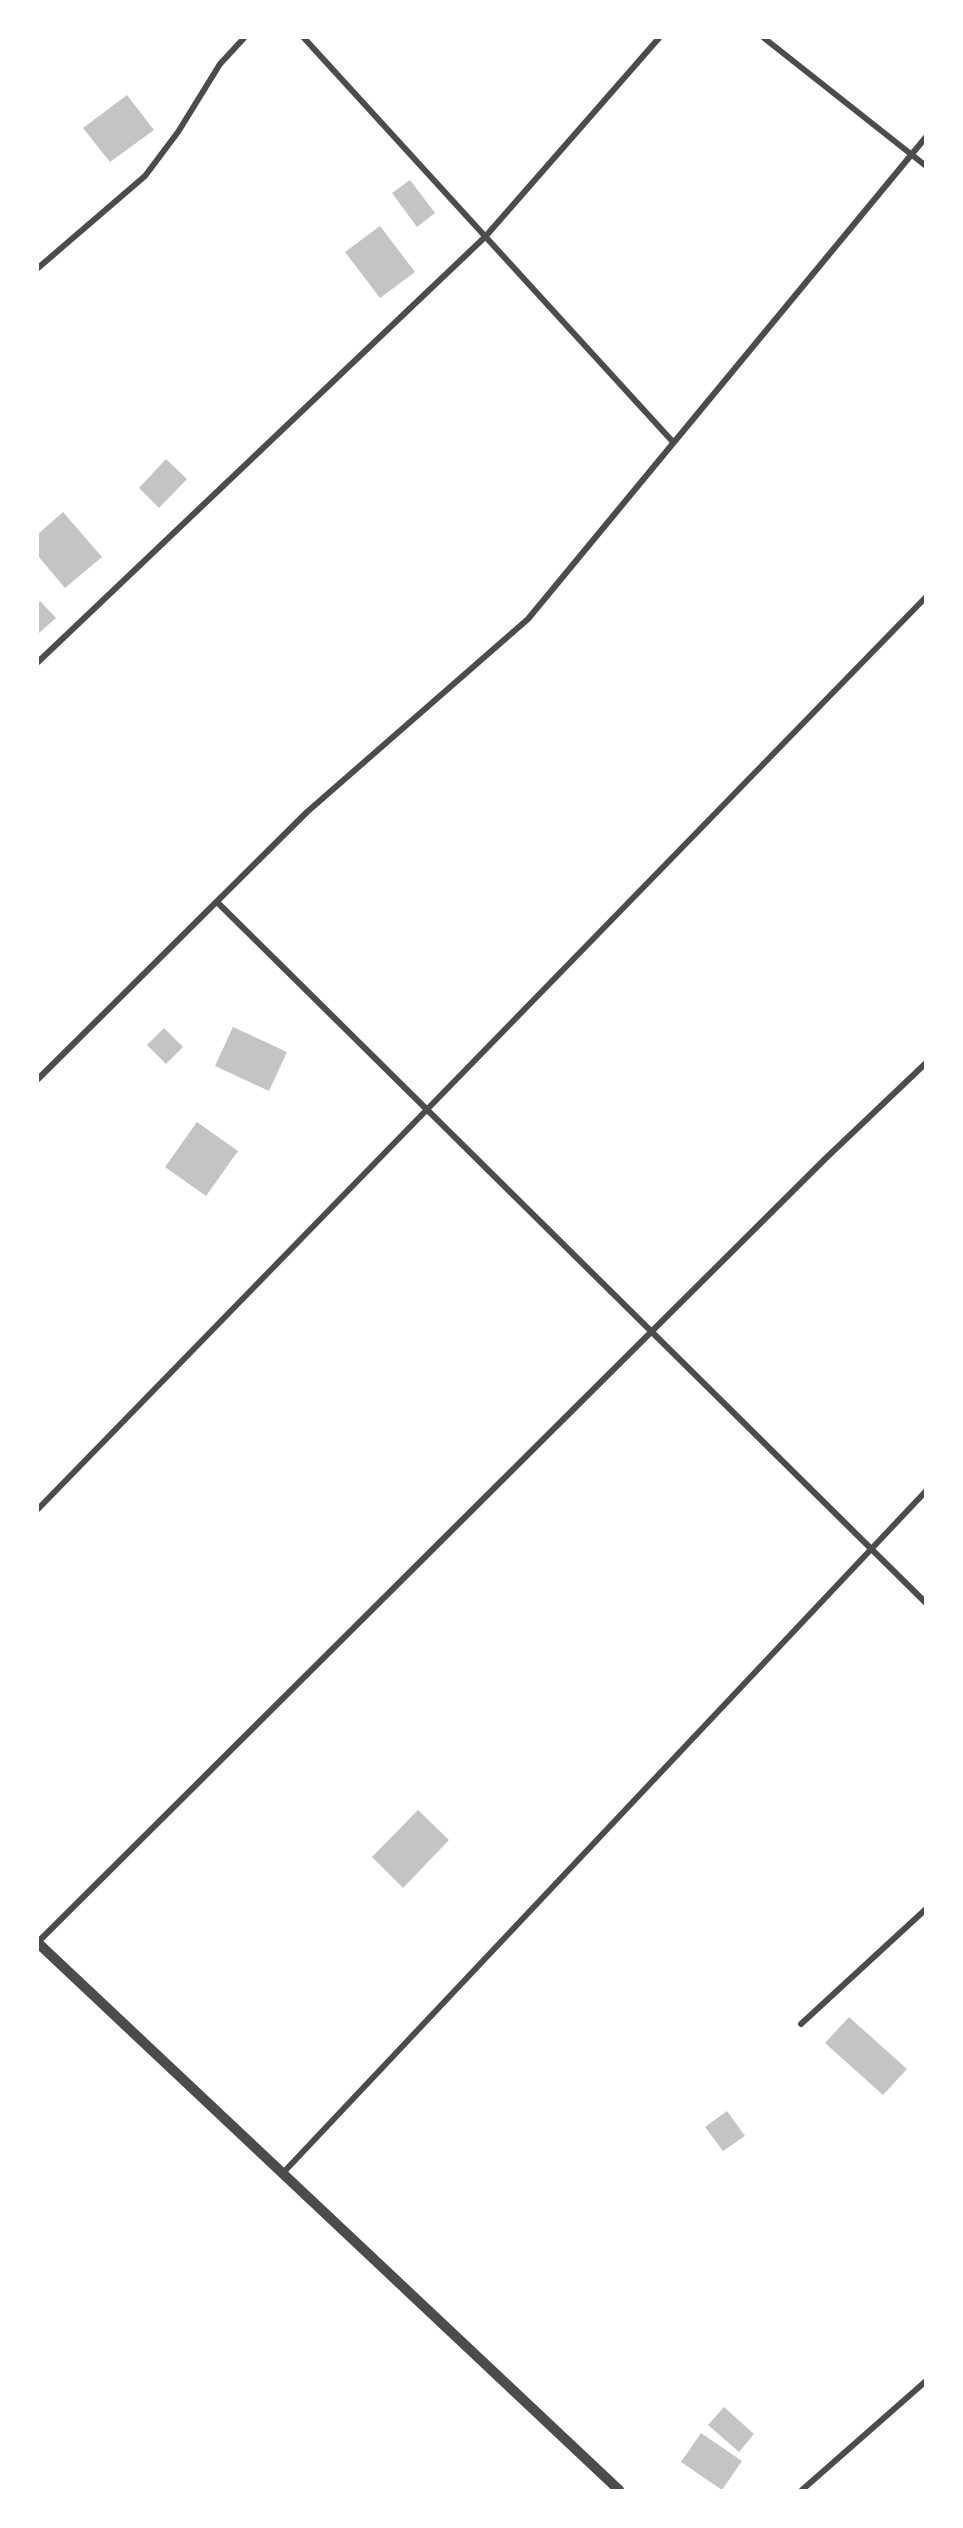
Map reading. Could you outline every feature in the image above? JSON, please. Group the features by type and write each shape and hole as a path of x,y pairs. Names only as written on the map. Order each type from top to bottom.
{"street":[{"path":"38,268 145,176 178,132 220,64 244,38"},
{"path":"304,38 673,442"},
{"path":"38,662 485,237 659,38"},
{"path":"764,38 926,166"},
{"path":"38,1078 306,812 528,619 926,137"},
{"path":"38,1509 926,597"},
{"path":"216,902 926,1603"},
{"path":"619,2490 38,1943 651,1332 926,1063"},
{"path":"282,2174 926,1491"},
{"path":"801,2024 926,1909"},
{"path":"802,2490 926,2381"}],"building":[{"path":"127,95 154,130 110,162 83,128"},
{"path":"410,180 435,213 417,227 392,193"},
{"path":"380,226 415,272 380,298 345,252"},
{"path":"166,459 187,479 159,508 139,488"},
{"path":"63,512 102,557 65,588 38,556 38,534"},
{"path":"40,601 56,618 38,634 38,604"},
{"path":"233,1027 287,1052 269,1091 215,1066"},
{"path":"164,1028 183,1047 166,1064 147,1045"},
{"path":"197,1122 238,1151 206,1196 165,1167"},
{"path":"418,1810 449,1840 403,1888 372,1857"},
{"path":"849,2017 907,2069 883,2095 825,2043"},
{"path":"727,2111 745,2136 723,2151 705,2127"},
{"path":"724,2407 754,2434 739,2452 708,2425"},
{"path":"701,2433 742,2461 722,2490 681,2462"}]}
